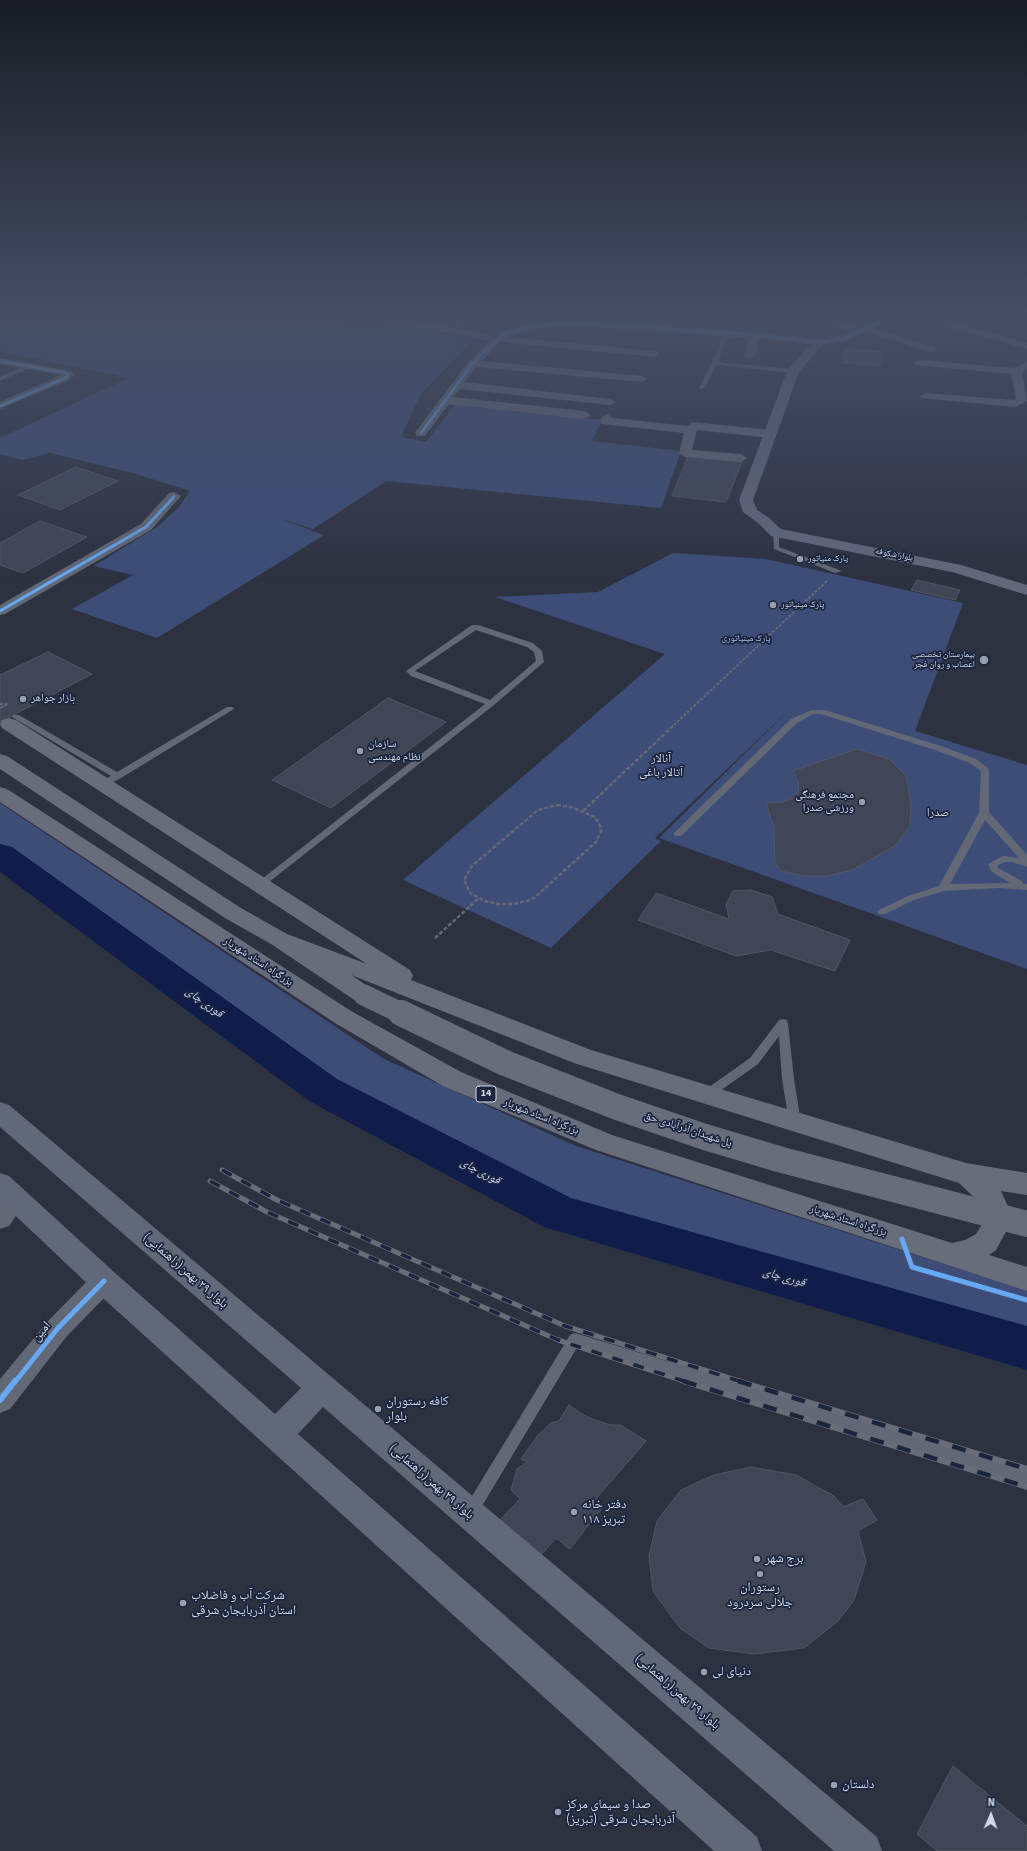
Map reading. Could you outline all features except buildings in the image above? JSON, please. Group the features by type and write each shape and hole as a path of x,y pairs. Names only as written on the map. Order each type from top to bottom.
{"highway":[{"path":"8,717 111,780 261,884 436,999"},
{"path":"0,760 234,913 279,939 583,1057 966,1174 1027,1184"},
{"name":"بزرگراه استاد شهریار","path":"0,793 343,1017 452,1079 605,1143 1027,1279"},
{"name":"پل شهیدان آذرآبادی حق","path":"279,939 364,995 505,1063 558,1085 705,1137 782,1160 1027,1224"},
{"path":"952,1255 971,1251 986,1242 994,1228 996,1211 990,1194 966,1174"}],"main road":[{"path":"776,532 763,520 750,512 746,500 779,408"},
{"name":"بلوار شکوفه","path":"763,520 788,521 880,538"},
{"name":"بلوار شکوفه","path":"776,532 955,568 1027,590"},
{"path":"949,552 1027,576"},
{"name":"بلوار ٢٩ بهمن(راهنمایی)","path":"0,1112 863,1851"},
{"path":"5,1201 104,1281 743,1851"},
{"path":"277,1434 322,1387"}],"street":[{"path":"422,433 440,408"},
{"path":"519,408 585,416"},
{"path":"607,418 606,421 691,430"},
{"path":"741,458 685,453 693,426 770,434"},
{"path":"0,611 146,527 174,496"},
{"name":"امین","path":"0,1400 58,1328 104,1281"}],"lane":[{"path":"776,532 776,548 838,571"},
{"path":"261,884 490,703 540,662 538,651 530,645 475,627 410,670 414,674 490,703"},
{"path":"111,780 230,709"},
{"path":"678,834 794,721 812,712 822,712 924,743 973,761 985,770 984,813 943,888"},
{"path":"984,813 1027,862"},
{"path":"1026,886 1004,876 994,869 993,864 1003,859 1013,859 1027,862"},
{"path":"882,912 911,898 943,888 1026,886"},
{"path":"706,1095 754,1061 784,1024 788,1079 795,1122"},
{"path":"469,1514 575,1339 1027,1478"}],"path":[{"path":"583,811 838,571"},
{"path":"0,704 8,704 8,717"},
{"path":"551,806 571,807 583,811 592,815 599,822 601,831 599,838 534,898 518,904 494,904 470,893 464,880 467,872 538,810 551,806"},
{"path":"436,938 479,898"}],"green space":[{"path":"64,408 414,408 401,437 426,442 452,408 502,408 602,420 592,441 681,451 661,508 386,481 313,529 279,518 324,535 157,638 72,609 133,575 94,566 157,527 179,507 190,491 133,473 50,453 22,460 0,454 0,438"},
{"name":"پارک مینیاتوری","path":"673,553 766,559 963,603 915,731 1027,765 1027,969 659,838 793,706 655,838 661,841 551,948 403,880 665,654 495,597 598,592"},
{"path":"0,803 384,1059 576,1146 975,1274 1027,1288 1027,1338 547,1197 334,1087 0,847"}],"waterway":[{"name":"قوری چای","path":"0,855 323,1090 560,1214 1027,1348"}],"railway":[{"path":"222,1170 277,1200 565,1326 742,1382"},
{"path":"210,1181 267,1212 558,1340 687,1382"},
{"path":"683,1381 1027,1487"},
{"path":"738,1381 1027,1469"}],"cycle path":[{"path":"421,433 439,408"},
{"path":"0,611 146,527 174,496"},
{"path":"902,1239 912,1267 1027,1300"},
{"path":"0,1400 58,1328 104,1281"}],"place":[{"name":"پارک منیاتور","path":"800,559"},
{"name":"پارک مینیاتور","path":"773,605"},
{"name":"بیمارستان تخصصی اعصاب و روان فجر","path":"984,660"},
{"name":"بازار جواهر","path":"23,699"},
{"name":"سازمان نظام مهندسی","path":"360,751"},
{"name":"مجتمع فرهنگی ورزشی صدرا","path":"862,802"},
{"name":"کافه رستوران بلوار","path":"378,1409"},
{"name":"دفتر خانه ۱۱۸ تبریز","path":"574,1512"},
{"name":"برج شهر","path":"757,1559"},
{"name":"رستوران جلالی سردرود","path":"760,1574"},
{"name":"شرکت آب و فاضلاب استان آذربایجان شرقی","path":"183,1603"},
{"name":"دنیای لی","path":"704,1672"},
{"name":"دلستان","path":"834,1785"},
{"name":"صدا و سیمای مرکز آذربایجان شرقی (تبریز)","path":"558,1812"}],"district":[{"name":"آنالار آتالار باغی","path":"661,766"},
{"name":"صدرا","path":"938,813"}]}
